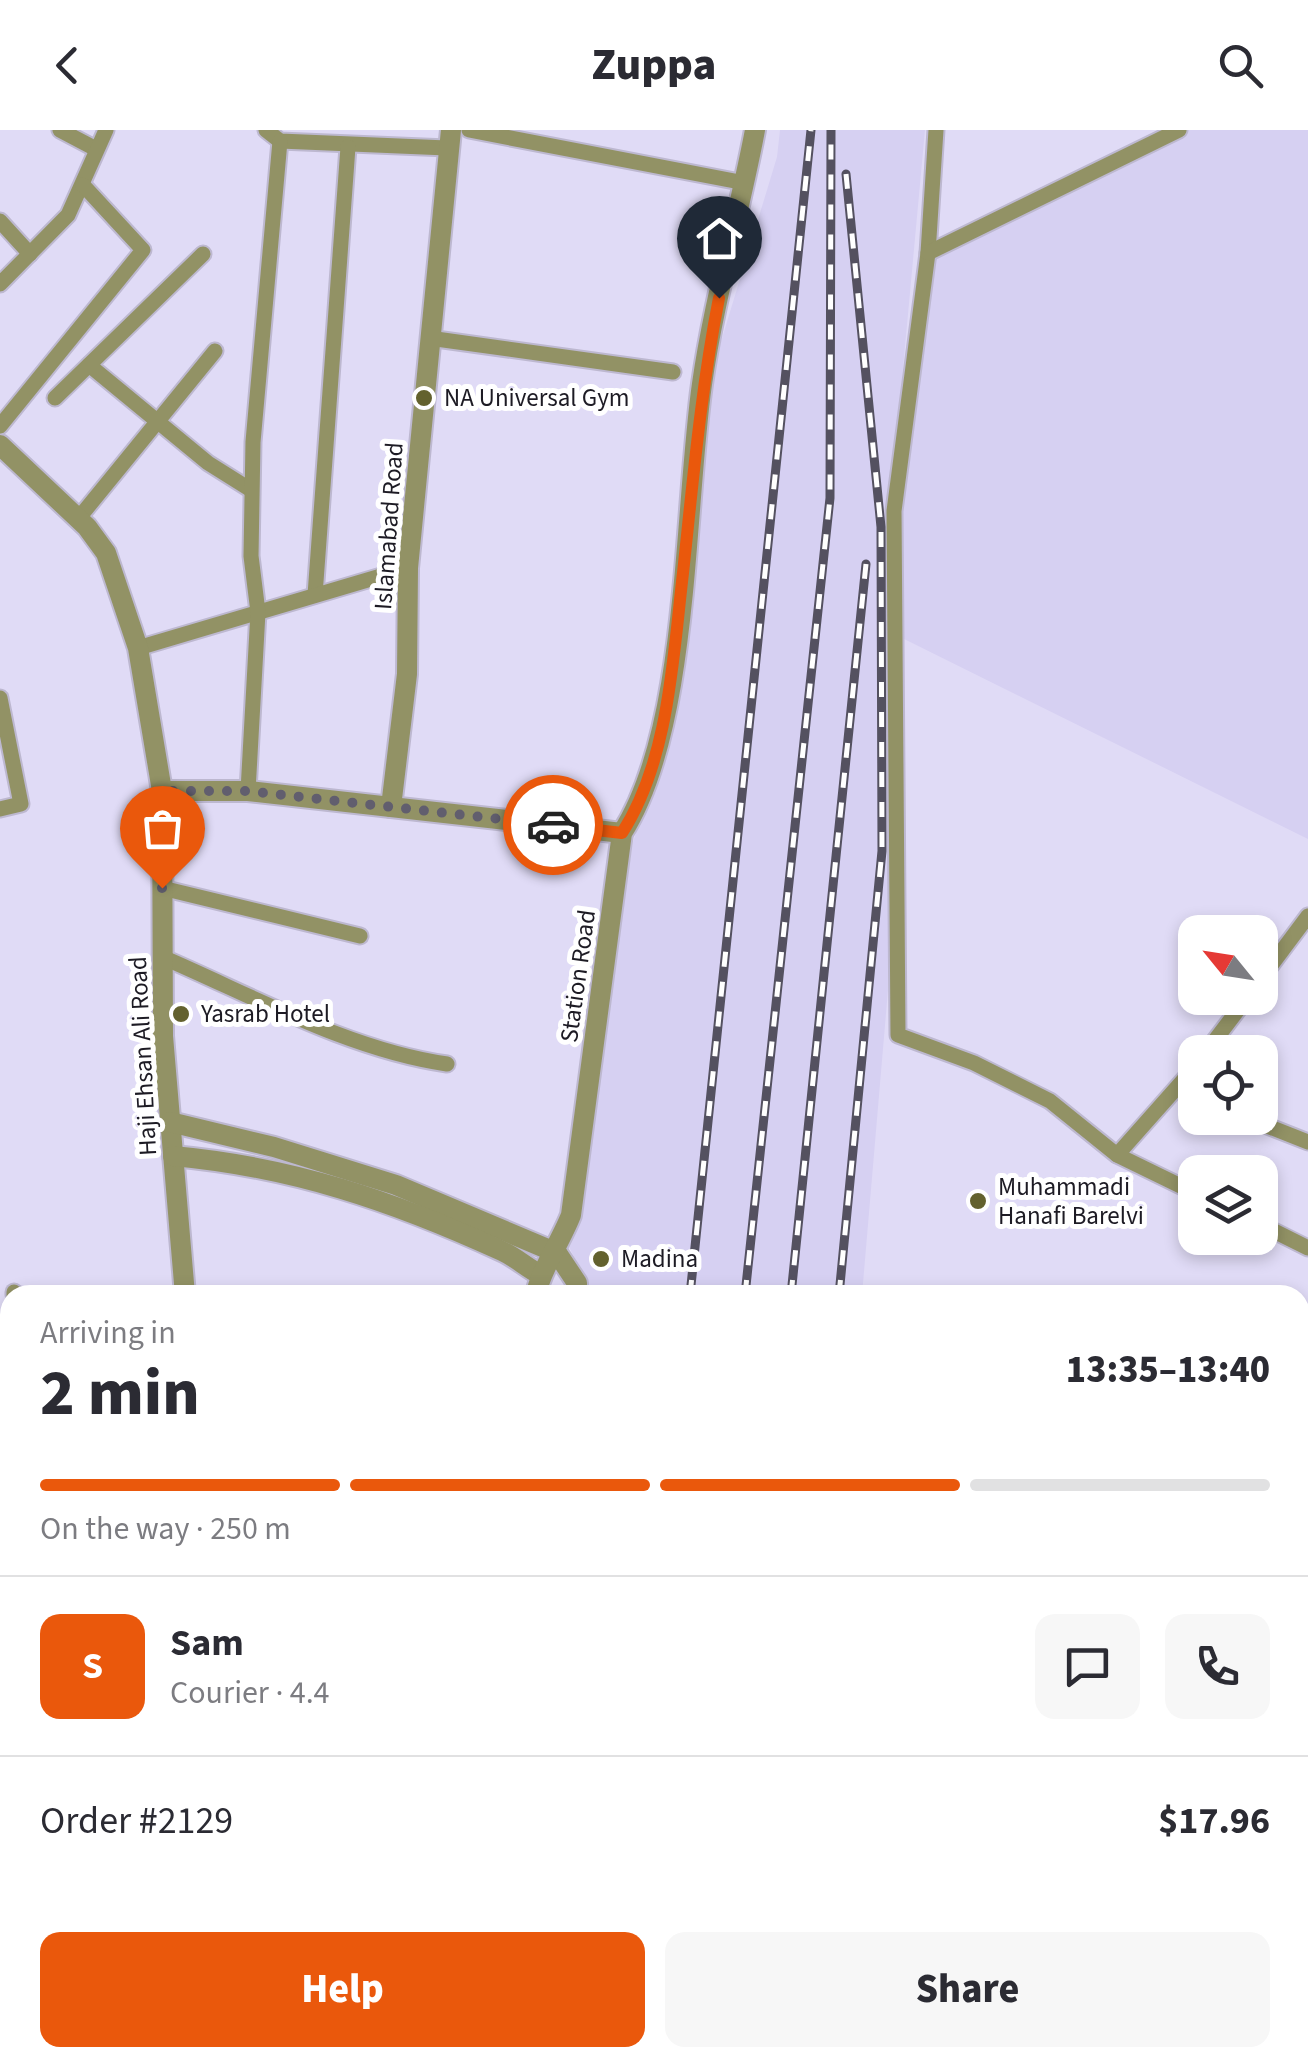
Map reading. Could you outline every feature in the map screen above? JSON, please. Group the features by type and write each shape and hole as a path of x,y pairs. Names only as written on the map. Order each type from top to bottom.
{"street":[{"path":"60,130 96,149"},
{"path":"0,284 68,215 106,130"},
{"path":"266,130 280,141 348,146 449,139"},
{"path":"469,130 745,183"},
{"name":"Station Road","path":"538,1285 557,1253 571,1215 622,833 636,812 660,732 675,646 702,384 756,130"},
{"path":"936,130 928,252 894,511 898,1035 974,1064 1050,1101 1117,1155 1178,1185"},
{"path":"928,252 1179,130"},
{"name":"Islamabad Road","path":"391,807 407,674 408,568 449,139"},
{"path":"248,791 258,612 251,556 251,490 280,141"},
{"path":"315,594 348,146"},
{"path":"0,426 143,250 84,185"},
{"path":"0,222 30,254"},
{"path":"55,398 202,254"},
{"path":"430,338 672,372"},
{"path":"78,519 215,351"},
{"path":"89,365 208,463 251,490"},
{"name":"Haji Ehsan Ali Road","path":"0,445 78,519 106,553 138,648 162,791 162,956 170,1122 185,1285"},
{"path":"138,648 408,568"},
{"path":"0,698 21,804 0,809"},
{"path":"162,791 248,791 622,833"},
{"path":"162,888 360,936"},
{"path":"1278,956 1308,916"},
{"path":"162,956 331,1030 422,1061 447,1064"},
{"path":"1219,1035 1234,1015"},
{"path":"1117,1155 1178,1090"},
{"path":"170,1122 274,1147 396,1185 557,1253 578,1285"},
{"path":"1278,1130 1308,1142"},
{"path":"173,1156 265,1166 341,1187 503,1252 538,1285"},
{"path":"1278,1233 1308,1248"}],"shaded area":[{"path":"780,130 925,130 889,520 888,990 863,1285 588,1285 569,1247 633,842 668,735 716,358 777,157"},
{"path":"1171,130 1308,130 1308,839 892,633 894,511 928,253"}],"railway":[{"path":"691,1285 811,130"},
{"path":"746,1285 830,498 831,130"},
{"path":"840,1285 882,851 881,527 846,174"},
{"path":"792,1285 866,564"}],"way so far":[{"path":"162,888 162,791 248,791 553,825"}],"place":[{"name":"NA Universal Gym","path":"424,398"},
{"name":"Yasrab Hotel","path":"181,1014"},
{"name":"Muhammadi Hanafi Barelvi","path":"978,1201"},
{"name":"Madina","path":"601,1259"}],"route":[{"path":"553,825 622,833 636,812 660,732 675,646 702,384 719,298"}]}
